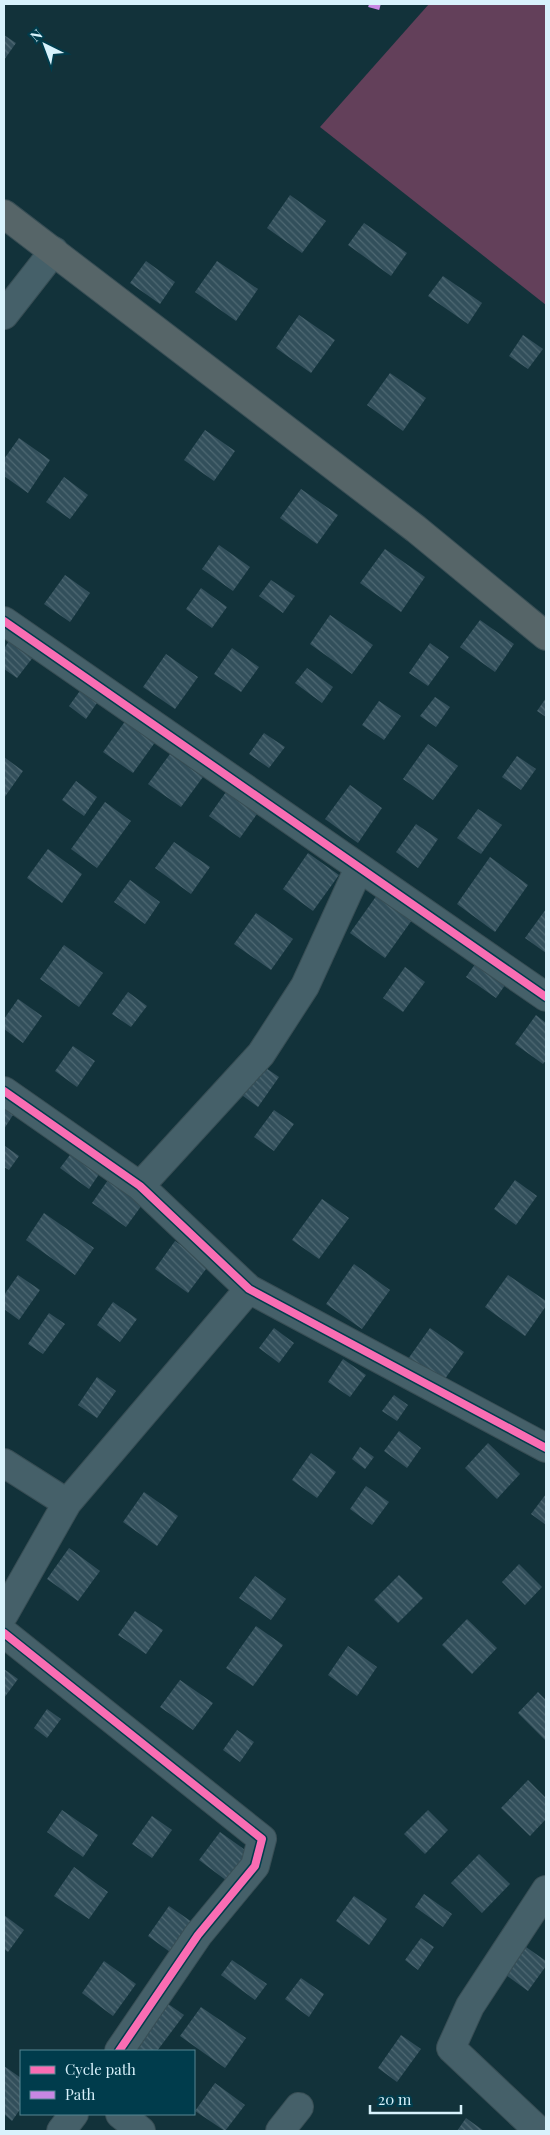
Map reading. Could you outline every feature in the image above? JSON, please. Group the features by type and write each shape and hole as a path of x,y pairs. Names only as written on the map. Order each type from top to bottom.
{"main road":[{"path":"4,214 416,529 546,636"}],"street":[{"path":"4,315 54,251"},
{"path":"4,621 546,997"},
{"path":"140,1186 261,1054 305,986 360,868"},
{"path":"4,1091 140,1186 249,1289 546,1448"},
{"path":"4,1614 67,1503 249,1289"},
{"path":"4,1463 67,1503"},
{"path":"4,1633 262,1839 255,1866 198,1935 120,2050"},
{"path":"539,2131 451,2048 470,2006 546,1890"},
{"path":"280,2131 299,2107"},
{"path":"61,2131 73,2115"},
{"path":"121,2115 142,2131"}],"shaded area":[{"path":"429,4 546,4 546,305 320,127"}],"building":[{"path":"4,35 16,43 4,60"},
{"path":"290,195 326,221 302,253 267,228"},
{"path":"364,223 407,253 391,276 348,245"},
{"path":"146,261 175,282 160,304 130,283"},
{"path":"217,261 258,289 236,321 195,292"},
{"path":"443,276 482,303 468,324 428,296"},
{"path":"299,315 335,340 311,373 276,348"},
{"path":"523,335 543,349 528,369 509,356"},
{"path":"390,373 426,398 403,431 367,405"},
{"path":"205,430 235,451 214,481 184,460"},
{"path":"19,438 50,460 28,493 4,476 4,459"},
{"path":"64,477 88,495 70,519 46,502"},
{"path":"301,489 338,515 317,544 280,518"},
{"path":"219,545 250,567 233,591 202,569"},
{"path":"385,549 425,577 401,612 360,583"},
{"path":"65,575 90,593 70,622 44,604"},
{"path":"271,580 295,596 283,613 259,596"},
{"path":"201,588 227,607 212,628 186,609"},
{"path":"330,615 373,645 352,674 310,644"},
{"path":"480,620 514,644 495,672 460,647"},
{"path":"10,639 34,656 17,678 4,669 4,649"},
{"path":"430,643 449,657 428,686 409,673"},
{"path":"232,648 259,667 241,692 214,674"},
{"path":"166,654 198,677 175,709 143,687"},
{"path":"307,668 333,687 322,703 295,683"},
{"path":"82,688 99,700 86,719 69,706"},
{"path":"435,697 450,707 436,727 420,716"},
{"path":"546,698 546,717 537,711"},
{"path":"379,701 401,716 384,740 362,725"},
{"path":"126,720 156,741 133,773 103,752"},
{"path":"264,733 285,747 269,768 249,754"},
{"path":"428,744 458,766 433,800 403,779"},
{"path":"170,754 203,777 181,807 148,784"},
{"path":"517,756 536,769 521,790 502,777"},
{"path":"4,757 23,771 4,798"},
{"path":"76,781 97,797 84,816 62,800"},
{"path":"350,785 382,808 358,843 325,819"},
{"path":"226,792 257,814 240,838 209,816"},
{"path":"105,802 131,821 97,868 71,849"},
{"path":"478,809 502,825 481,854 457,838"},
{"path":"416,824 438,839 418,868 396,852"},
{"path":"174,842 210,867 191,894 155,868"},
{"path":"48,849 82,874 62,903 27,878"},
{"path":"308,853 339,875 313,911 283,889"},
{"path":"490,857 528,885 495,932 457,904"},
{"path":"130,880 160,902 145,924 114,902"},
{"path":"377,895 412,920 385,958 350,933"},
{"path":"546,909 546,953 525,938"},
{"path":"256,913 293,939 271,970 234,944"},
{"path":"64,945 103,973 79,1007 40,979"},
{"path":"478,960 508,981 496,998 466,977"},
{"path":"405,967 425,982 403,1012 383,998"},
{"path":"128,992 147,1006 131,1027 112,1014"},
{"path":"18,999 42,1016 23,1043 4,1029 4,1019"},
{"path":"536,1015 546,1023 546,1060 543,1064 515,1044"},
{"path":"73,1046 95,1061 77,1087 55,1071"},
{"path":"260,1064 279,1077 258,1107 239,1093"},
{"path":"4,1109 13,1115 4,1129"},
{"path":"274,1110 294,1124 274,1151 254,1137"},
{"path":"5,1146 19,1156 9,1170 4,1167"},
{"path":"76,1147 104,1167 89,1189 60,1168"},
{"path":"108,1180 142,1205 126,1227 92,1203"},
{"path":"515,1180 537,1196 516,1225 494,1209"},
{"path":"322,1199 349,1218 319,1259 292,1240"},
{"path":"44,1213 94,1248 75,1275 26,1240"},
{"path":"175,1241 209,1265 188,1293 155,1269"},
{"path":"354,1264 390,1290 362,1329 326,1304"},
{"path":"18,1275 40,1290 19,1320 4,1309 4,1295"},
{"path":"508,1275 546,1301 546,1306 525,1336 485,1307"},
{"path":"113,1302 137,1319 120,1342 97,1325"},
{"path":"49,1313 65,1324 43,1354 28,1344"},
{"path":"274,1328 294,1343 279,1363 259,1348"},
{"path":"430,1328 464,1352 442,1383 408,1359"},
{"path":"343,1359 366,1375 350,1397 328,1382"},
{"path":"97,1377 116,1391 97,1418 78,1405"},
{"path":"394,1395 408,1405 397,1421 382,1411"},
{"path":"399,1431 421,1448 407,1468 384,1451"},
{"path":"488,1443 520,1474 497,1499 465,1468"},
{"path":"360,1447 374,1457 365,1469 352,1459"},
{"path":"311,1453 336,1472 317,1498 292,1480"},
{"path":"366,1486 389,1502 372,1525 350,1509"},
{"path":"144,1492 178,1516 157,1546 123,1522"},
{"path":"546,1494 546,1525 531,1514"},
{"path":"69,1548 100,1571 78,1601 47,1579"},
{"path":"519,1564 542,1587 525,1605 502,1582"},
{"path":"399,1575 423,1598 398,1623 374,1600"},
{"path":"255,1576 286,1599 271,1620 239,1598"},
{"path":"135,1611 163,1630 146,1654 118,1635"},
{"path":"467,1619 497,1648 472,1674 442,1645"},
{"path":"256,1626 283,1645 253,1686 226,1668"},
{"path":"348,1646 377,1667 357,1696 328,1675"},
{"path":"4,1669 18,1679 4,1698"},
{"path":"180,1680 213,1703 193,1730 160,1707"},
{"path":"538,1692 546,1700 546,1741 518,1713"},
{"path":"47,1709 61,1719 47,1738 34,1728"},
{"path":"237,1730 254,1742 240,1762 223,1750"},
{"path":"528,1780 546,1798 546,1819 530,1836 501,1808"},
{"path":"62,1810 98,1835 83,1857 47,1832"},
{"path":"428,1810 448,1830 425,1854 404,1834"},
{"path":"152,1816 172,1830 152,1858 132,1844"},
{"path":"220,1832 248,1852 227,1881 199,1860"},
{"path":"479,1854 510,1884 482,1913 451,1883"},
{"path":"74,1867 108,1892 89,1919 54,1896"},
{"path":"424,1894 452,1914 443,1927 415,1907"},
{"path":"354,1896 387,1919 369,1945 336,1921"},
{"path":"169,1906 192,1922 170,1952 148,1936"},
{"path":"4,1915 24,1930 8,1952 4,1949"},
{"path":"421,1938 434,1947 418,1970 405,1960"},
{"path":"526,1947 546,1961 546,1966 528,1991 506,1975"},
{"path":"232,1960 267,1984 255,2000 221,1975"},
{"path":"104,1961 136,1984 113,2016 82,1993"},
{"path":"301,1978 324,1994 309,2017 285,1999"},
{"path":"164,2001 184,2015 158,2050 138,2050 131,2045"},
{"path":"201,2007 246,2038 225,2068 180,2036"},
{"path":"401,2035 421,2049 397,2082 378,2068"},
{"path":"4,2066 20,2077 20,2109 12,2121 4,2114"},
{"path":"215,2083 245,2105 225,2131 195,2111"},
{"path":"466,2118 484,2131 457,2131"}],"marked path":[{"path":"369,4 380,7"}],"cycle path":[{"path":"4,621 546,997"},
{"path":"4,1091 140,1186 249,1289 546,1448"},
{"path":"4,1633 262,1839 255,1866 198,1935 120,2050"}]}
